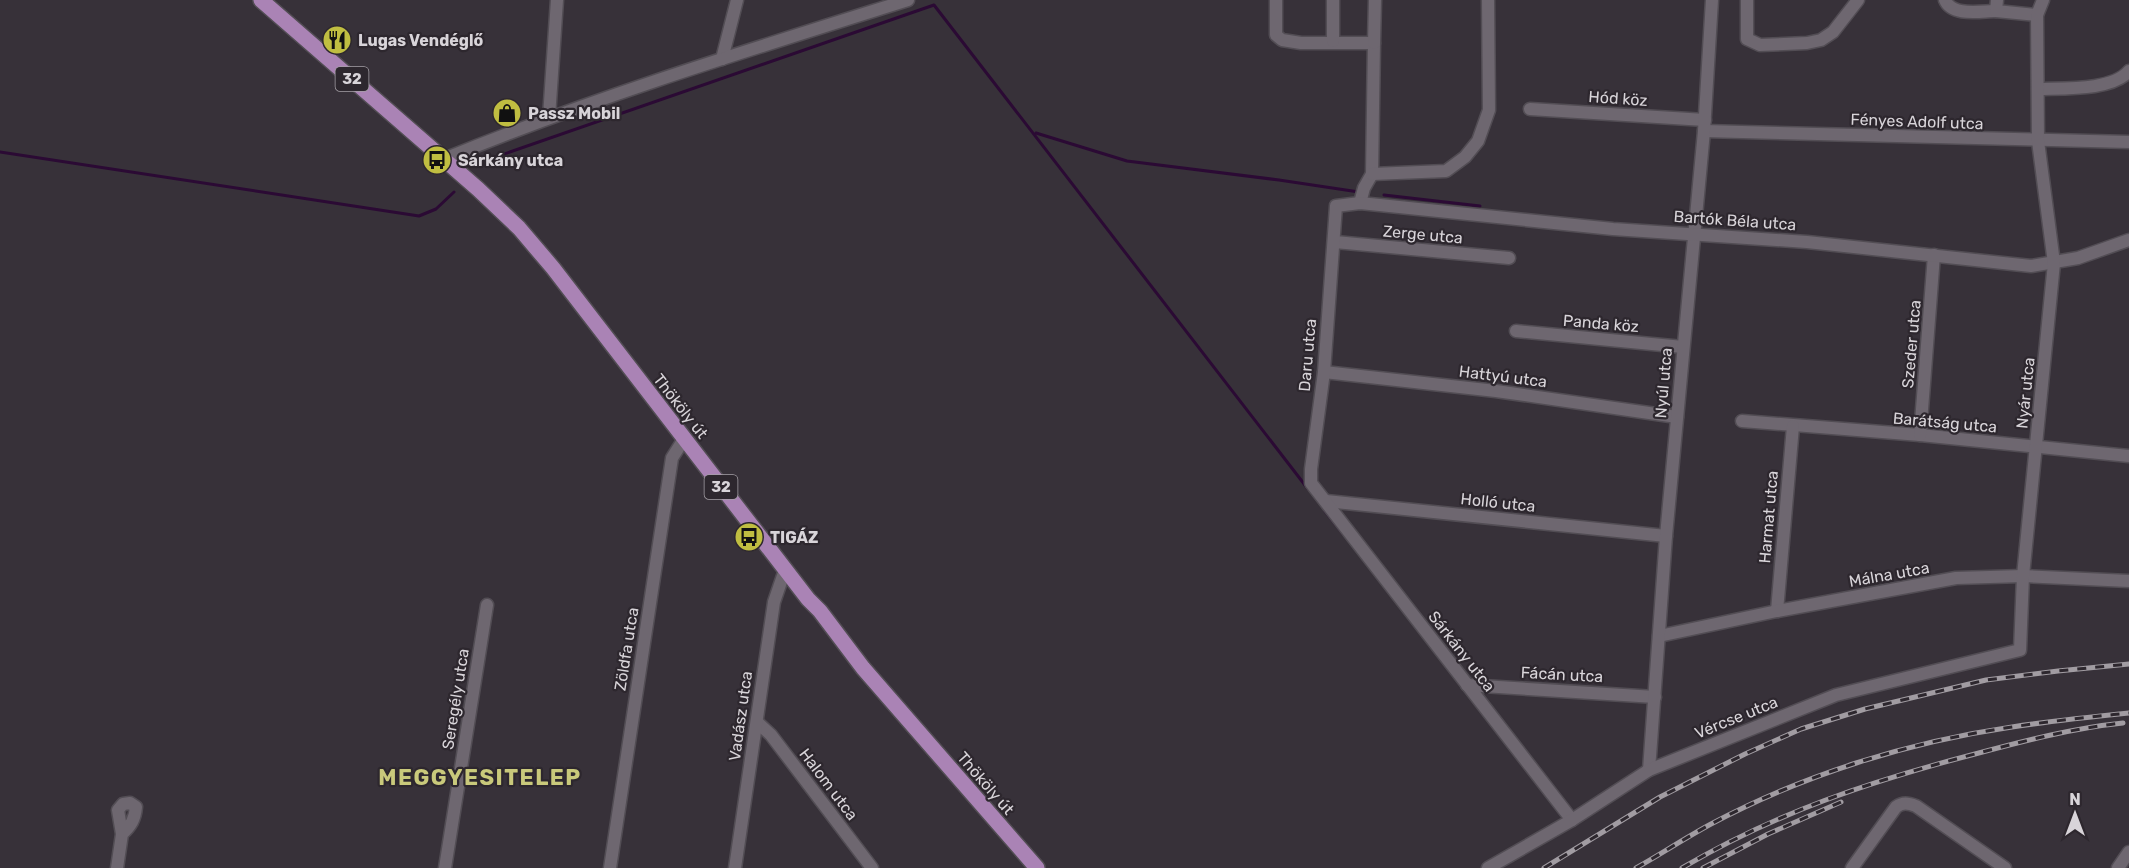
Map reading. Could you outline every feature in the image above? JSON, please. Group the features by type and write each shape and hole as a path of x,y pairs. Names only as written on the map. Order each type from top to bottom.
{"main road":[{"name":"Thököly út","path":"261,0 444,159 519,228 553,268 863,668 1037,868"}],"street":[{"path":"549,117 557,0"},
{"path":"722,59 736,0"},
{"path":"444,159 549,117 908,0"},
{"path":"1276,0 1276,35 1282,40 1300,43 1333,41 1374,43"},
{"path":"1333,0 1333,41"},
{"path":"1360,203 1372,174 1375,0"},
{"path":"1372,174 1446,171 1465,157 1478,141 1489,110 1488,0"},
{"name":"Nyúl utca","path":"1649,770 1666,536 1705,126 1712,0"},
{"path":"1748,0 1747,39 1760,45 1807,43 1821,40 1833,32 1857,0"},
{"path":"1945,0 1946,4 1955,10 1996,5 2037,15 2043,0"},
{"name":"Nyár utca","path":"2020,650 2023,576 2054,263 2038,141 2037,15"},
{"path":"2038,88 2098,87 2126,75 2129,71"},
{"name":"Hód köz","path":"1530,109 1705,126"},
{"name":"Fényes Adolf utca","path":"1705,126 2038,141 2129,142"},
{"name":"Bartók Béla utca","path":"1336,206 1360,203 1613,229 1807,242 2031,267 2078,258 2129,240"},
{"name":"Daru utca","path":"1326,501 1311,483 1311,469 1323,372 1335,242 1336,206"},
{"name":"Zerge utca","path":"1335,242 1509,258"},
{"name":"Szeder utca","path":"1920,435 1934,255"},
{"name":"Panda köz","path":"1516,331 1683,347"},
{"name":"Hattyú utca","path":"1323,372 1496,390 1677,417"},
{"name":"Barátság utca","path":"1742,421 1920,435 2129,456"},
{"name":"Harmat utca","path":"1777,611 1793,426"},
{"name":"Zöldfa utca","path":"610,868 672,458 684,439"},
{"name":"Holló utca","path":"1326,501 1666,536"},
{"name":"Sárkány utca","path":"1326,501 1572,820"},
{"name":"Vadász utca","path":"735,868 774,602 785,570"},
{"name":"Málna utca","path":"1659,636 1777,611 1956,578 2023,576 2129,581"},
{"name":"Seregély utca","path":"445,868 487,605"},
{"name":"Vércse utca","path":"1488,868 1572,820 1649,770 1836,694 2020,650"},
{"name":"Fácán utca","path":"1467,685 1655,697"},
{"name":"Halom utca","path":"757,722 771,735 872,868"},
{"path":"1852,868 1896,807 1908,803 1916,806 2005,868"},
{"path":"117,868 122,834"},
{"path":"2118,868 2129,852"}],"waterway":[{"path":"480,165 484,161 934,5 1308,489"},
{"path":"1036,133 1127,161 1359,192"},
{"path":"0,152 419,216 436,209 454,192"},
{"path":"1384,195 1480,206"},
{"path":"1325,511 1344,535"}],"railway":[{"path":"1544,868 1660,797 1745,754 1801,729 1865,709 1986,680 2129,664"},
{"path":"1636,868 1701,829 1746,806 1819,776 1895,751 1973,733 2129,713"},
{"path":"1682,868 1752,831 1861,787 1936,764 2030,740 2123,723"},
{"path":"1703,868 1768,834 1841,802"}],"place":[{"name":"Lugas Vendéglő","path":"337,40"},
{"name":"Passz Mobil","path":"507,113"},
{"name":"Sárkány utca","path":"437,160"},
{"name":"TIGÁZ","path":"749,537"}],"district":[{"name":"MEGGYESITELEP","path":"480,777"}]}
